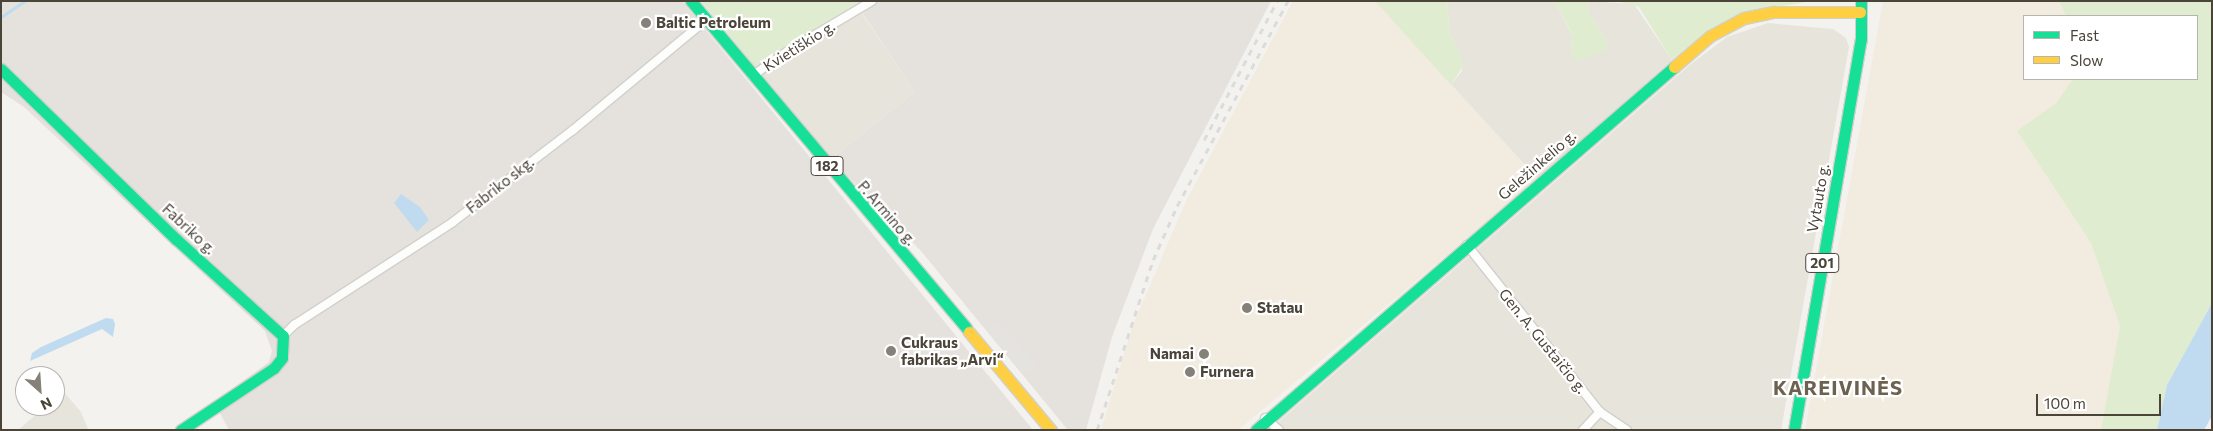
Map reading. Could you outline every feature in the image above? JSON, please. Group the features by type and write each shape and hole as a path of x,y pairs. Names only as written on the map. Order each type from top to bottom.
{"main road":[{"name":"P. Armino g.","path":"691,1 1048,428"},
{"name":"Geležinkelio g.","path":"1245,430 1265,418 1694,49 1722,28 1744,18 1773,12 1861,6"},
{"name":"Vytauto g.","path":"1794,430 1861,39 1861,6"},
{"name":"Fabriko g.","path":"2,73 283,336"},
{"path":"181,430 274,368 282,358 283,336"},
{"name":"Geležinkelio g.","path":"1256,430 1265,418"}],"street":[{"name":"Kvietiškio g.","path":"752,76 788,51 872,1"},
{"name":"Fabriko skg.","path":"283,336 294,325 453,222 572,130 706,20"},
{"name":"Gen. A. Gustaičio g.","path":"1467,246 1600,412 1627,430"},
{"path":"1582,430 1600,412"},
{"path":"1265,418 1279,430"}],"shaded area":[{"path":"1,1 682,1 1033,430 229,430 214,402 269,362 272,351 265,331 24,107 1,92"},
{"path":"861,1 877,1 861,12 915,92 831,159 754,65"},
{"path":"877,1 1271,1 1153,229 1112,337 1086,430 1067,429 921,251 831,159 915,92 861,11"},
{"path":"1293,1 1375,1 1538,179 1238,430 1101,430 1133,325 1186,201"},
{"path":"1447,1 1555,1 1572,35 1571,55 1609,44 1587,10 1588,1 1634,4 1672,60 1538,179 1451,85 1462,71 1461,54 1450,35"},
{"path":"1883,1 2059,1 2066,15 2023,15 2023,80 2072,80 2056,103 2017,131 2091,243 2120,326 2101,430 1805,430"},
{"path":"1768,23 1833,29 1846,38 1849,47 1781,430 1269,430 1691,64 1727,37"},
{"path":"999,321 1036,365 1024,374 988,331"},
{"path":"65,393 81,412 88,429 18,430 34,416 65,416"}],"green space":[{"path":"701,1 861,1 754,65"},
{"path":"1375,1 1447,1 1450,35 1461,54 1463,66 1451,85"},
{"path":"1555,1 1588,1 1587,10 1609,44 1606,49 1578,61 1571,55 1572,34"},
{"path":"1616,1 1812,1 1742,13 1707,30 1672,60 1639,7"},
{"path":"2059,1 2212,1 2212,303 2167,385 2157,430 2101,430 2120,326 2091,243 2017,131 2056,103 2072,80 2198,80 2198,15 2066,15"}],"water":[{"path":"401,194 420,207 429,220 417,232 394,203"},
{"path":"2212,303 2212,416 2204,430 2157,430 2167,385"},
{"path":"106,318 113,319 115,324 113,337 102,329 30,361 32,353 41,347"}],"waterway":[{"path":"1,17 25,1"}],"railway":[{"path":"1204,140 1277,1"},
{"path":"1097,430 1153,260 1177,206 1288,1"}],"traffic: fast":[{"path":"691,1 966,328"},
{"path":"1794,430 1861,39 1861,1"},
{"path":"1256,430 1674,67"},
{"path":"1,69 176,239 283,336 282,358 274,368 181,430"}],"traffic: slow":[{"path":"1674,67 1710,36 1744,18 1773,12 1860,12"},
{"path":"969,332 1051,430"}],"place":[{"name":"Baltic Petroleum","path":"646,23"},
{"name":"Statau","path":"1247,308"},
{"name":"Cukraus fabrikas „Arvi“","path":"891,351"},
{"name":"Namai","path":"1204,354"},
{"name":"Furnera","path":"1190,372"}],"district":[{"name":"KAREIVINĖS","path":"1838,387"}]}
